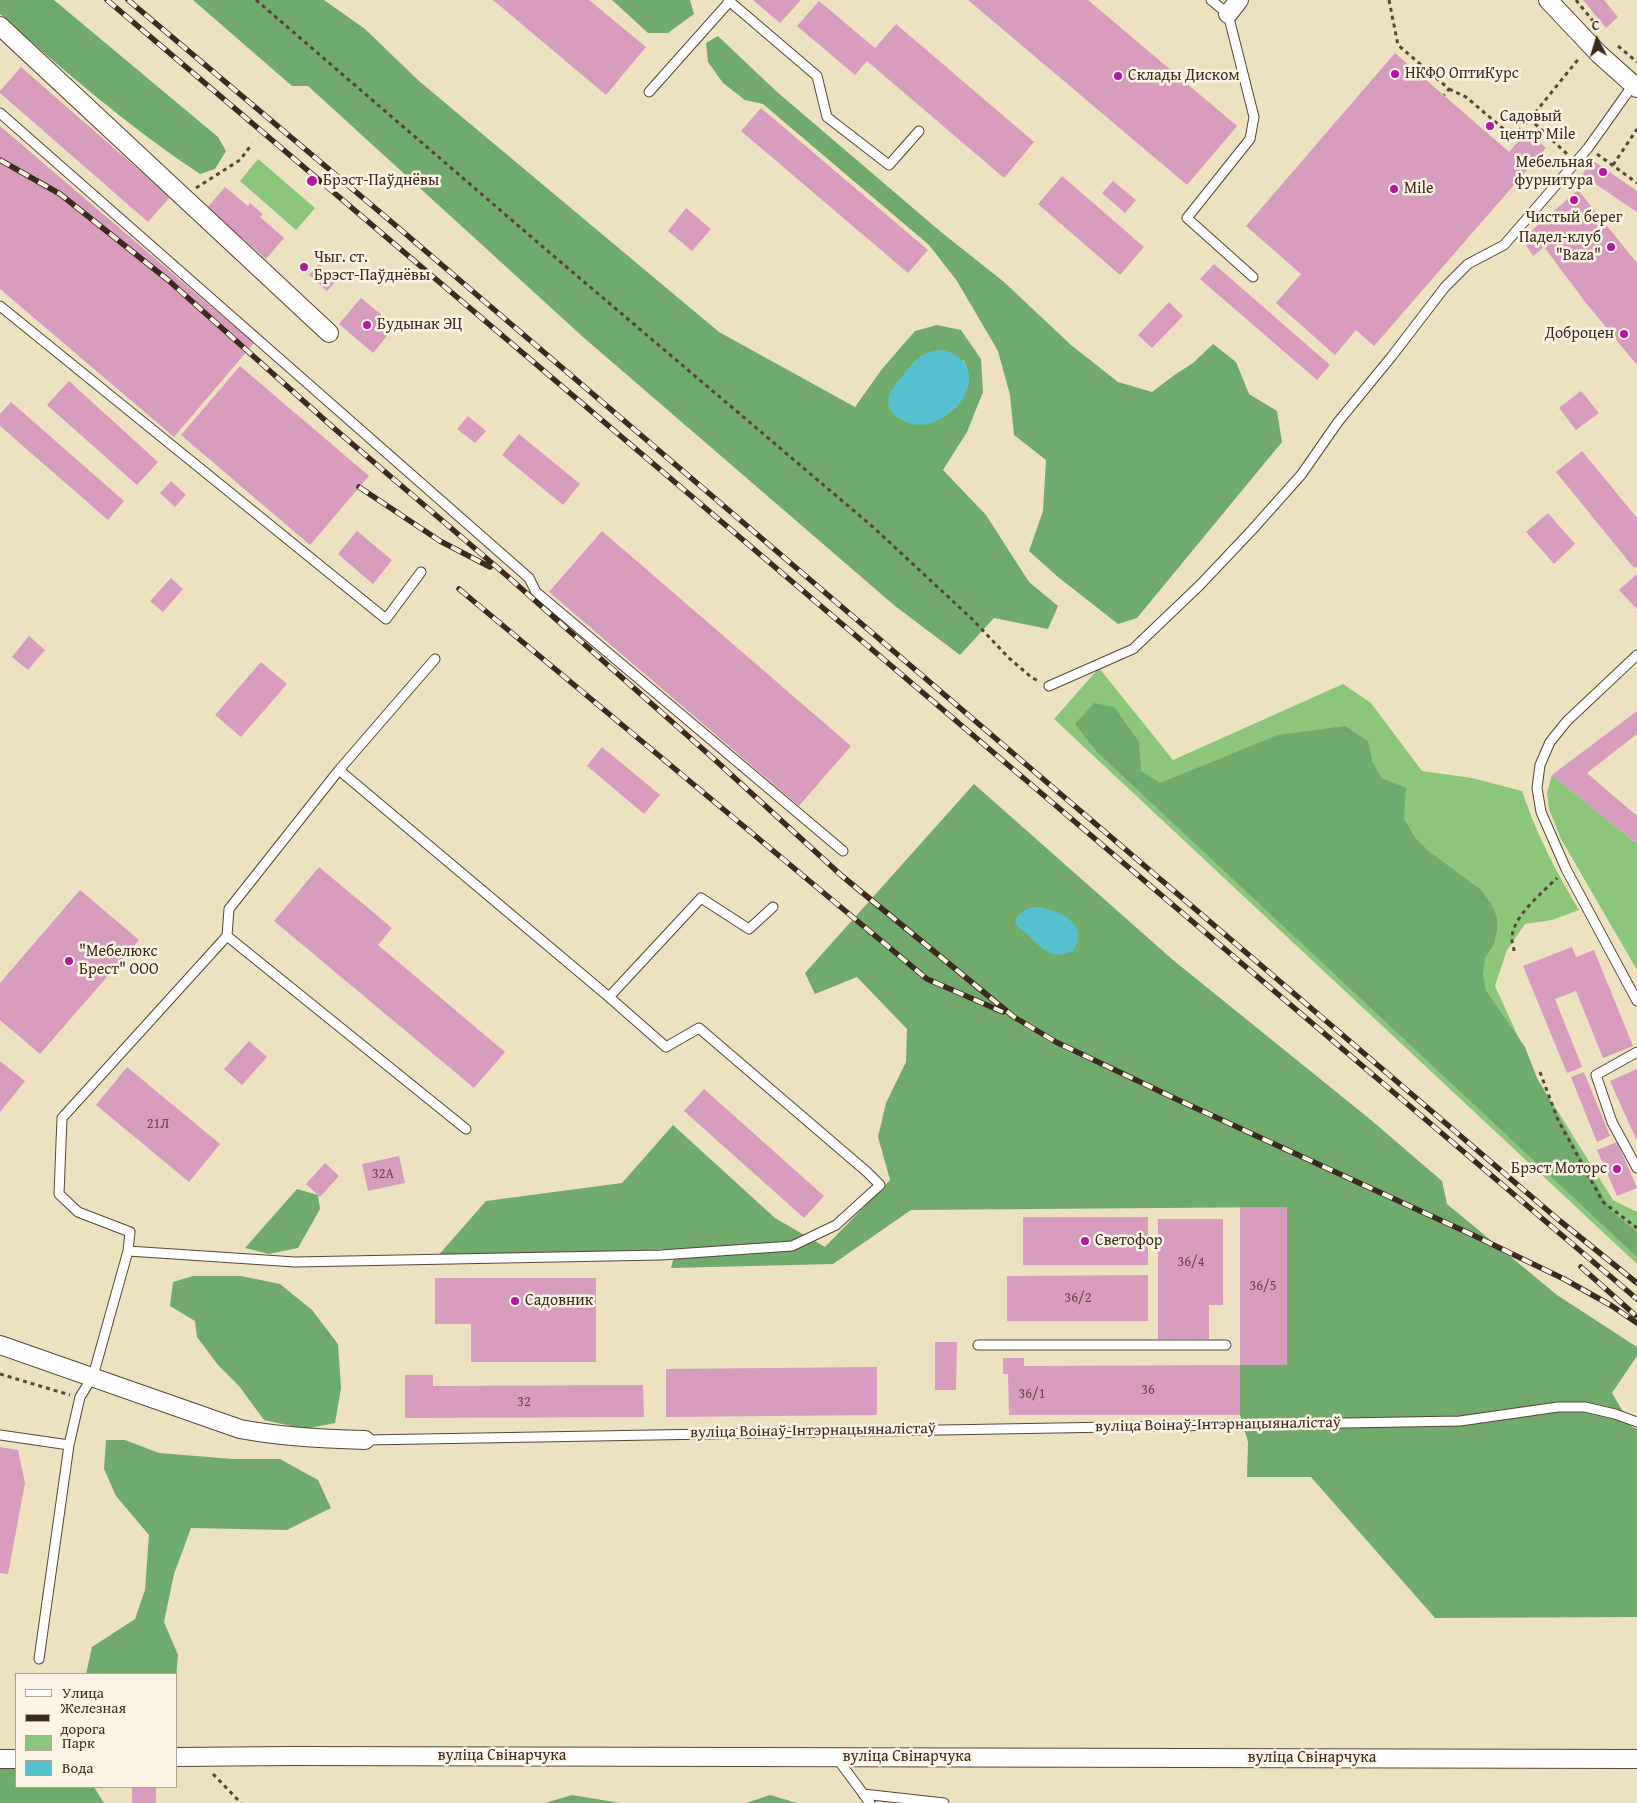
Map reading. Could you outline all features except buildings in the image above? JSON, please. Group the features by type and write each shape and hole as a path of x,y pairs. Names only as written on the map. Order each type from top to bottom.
{"street":[{"path":"1228,14 1239,0"},
{"path":"1548,0 1599,54 1635,84"},
{"path":"0,26 329,333"},
{"name":"вуліца Воінаў-Інтэрнацыяналістаў","path":"0,1345 240,1429 270,1435 365,1440"},
{"name":"вуліца Свінарчука","path":"178,1757 1637,1759"},
{"path":"0,1759 15,1759"}],"lane":[{"path":"1211,0 1228,14 1254,117 1250,138 1187,218 1253,277"},
{"path":"649,92 729,1 817,76 827,117 888,165 919,131"},
{"path":"1049,686 1133,649 1200,585 1301,475 1338,422 1445,287 1468,264 1504,245 1588,148 1635,84"},
{"path":"0,113 530,578 536,592 843,851"},
{"path":"0,306 386,618 421,572"},
{"path":"1637,655 1567,721 1550,742 1540,765 1537,788 1541,812 1566,869 1637,1001"},
{"path":"40,1659 69,1445 80,1397 93,1376 128,1252 130,1232 78,1212 59,1194 62,1118 227,936 229,909 339,770 435,659"},
{"path":"128,1252 295,1262 661,1255 792,1246 836,1225 880,1185 699,1028 666,1047 339,770"},
{"path":"609,997 701,898 749,929 773,907"},
{"path":"227,936 466,1129"},
{"path":"1637,1052 1596,1075 1612,1122 1637,1168"},
{"path":"978,1345 1226,1345"},
{"name":"вуліца Воінаў-Інтэрнацыяналістаў","path":"365,1440 1460,1421 1558,1407 1585,1407 1615,1414 1637,1422"},
{"path":"0,1435 69,1445"},
{"path":"836,1757 870,1803"},
{"path":"863,1794 944,1803"}],"path":[{"path":"256,0 873,527 972,619 1009,658 1031,677 1049,686"},
{"path":"1389,0 1398,45 1449,89 1466,97 1513,137 1580,57"},
{"path":"1576,0 1598,27"},
{"path":"1612,41 1637,62"},
{"path":"1444,95 1449,89"},
{"path":"1530,119 1576,162"},
{"path":"1613,165 1637,129"},
{"path":"183,197 240,160 252,144"},
{"path":"1588,148 1637,182"},
{"path":"1514,951 1512,938 1517,922 1528,907 1566,869"},
{"path":"1540,1072 1558,1120 1603,1202 1637,1228"},
{"path":"0,1374 80,1397"},
{"path":"197,1757 241,1803"}],"green space":[{"path":"0,0 54,0 218,137 226,151 215,169 200,174 122,118 0,14"},
{"path":"193,0 324,0 365,29 419,81 719,332 855,407 882,369 915,331 937,325 961,330 981,359 983,392 967,432 943,470 986,515 1029,582 1058,606 1048,629 994,618 960,655 895,606 583,337 308,86 292,86","holes":["963,360 969,380 966,393 953,410"]},
{"path":"612,0 690,0 694,14 668,33 648,33"},
{"path":"718,36 776,91 941,232 1004,282 1071,345 1118,382 1152,392 1193,363 1213,344 1236,362 1249,394 1277,411 1282,442 1137,618 1118,624 1058,577 1029,551 1043,511 1046,460 1014,435 1010,395 998,351 957,281 929,245 763,104 745,100 723,83 708,62 706,43"},
{"path":"258,159 315,208 296,230 240,181"},
{"path":"1099,668 1173,760 1343,684 1371,703 1422,771 1472,778 1522,791 1547,852 1579,910 1552,920 1525,924 1507,950 1495,986 1537,1078 1613,1200 1637,1212 1637,1264 1054,719"},
{"path":"1094,703 1114,707 1139,742 1141,771 1160,783 1278,735 1345,726 1368,741 1372,761 1381,778 1406,788 1404,819 1416,839 1431,853 1481,890 1491,904 1497,917 1497,930 1494,944 1485,958 1483,975 1486,991 1525,1047 1537,1078 1611,1211 1637,1232 1637,1257 1096,751 1075,724"},
{"path":"1552,775 1637,844 1637,970 1561,839 1549,809 1547,793"},
{"path":"974,784 1173,960 1371,1120 1442,1181 1447,1204 1557,1295 1637,1347 1637,1356 1612,1393 1632,1427 1637,1429 1637,1617 1435,1618 1311,1477 1247,1477 1248,1442 1240,1415 1240,1365 1287,1365 1287,1207 911,1210 833,1264 671,1268 676,1249 436,1258 486,1201 622,1183 673,1125 775,1218 825,1247 890,1180 878,1137 886,1103 906,1062 907,1029 857,977 815,994 805,973"},
{"path":"297,1189 318,1195 320,1209 298,1248 269,1254 245,1248"},
{"path":"193,1276 241,1276 280,1284 312,1310 338,1344 341,1388 335,1423 305,1429 264,1420 239,1386 218,1365 197,1337 195,1321 170,1306 173,1282"},
{"path":"106,1440 125,1440 159,1453 233,1459 280,1459 318,1480 331,1508 287,1530 191,1528 174,1574 164,1622 178,1655 176,1673 86,1673 92,1647 135,1619 145,1590 149,1535 116,1496 104,1469"},
{"path":"0,1753 15,1755 15,1788 95,1788 104,1803 0,1803"},
{"path":"572,1795 620,1803 545,1803"},
{"path":"770,1795 797,1803 746,1803"}],"water":[{"path":"943,350 961,359 969,372 968,387 960,402 948,414 933,423 916,425 900,419 893,414 888,403 894,386 918,358 929,352"},
{"path":"1032,907 1051,910 1068,919 1074,925 1078,932 1078,941 1073,951 1060,955 1049,953 1018,927 1015,923 1017,917 1023,911"}],"railway":[{"path":"107,0 1637,1299"},
{"path":"128,0 394,224 1560,1221 1637,1283"},
{"path":"0,160 60,194 168,280 336,430 506,575 714,759 842,876 1014,1017 1056,1042 1564,1279 1612,1306 1637,1323"},
{"path":"359,487 440,541 490,567"},
{"path":"459,589 927,979 1003,1012"},
{"path":"1581,1267 1635,1315"}],"place":[{"name":"НКФО ОптиКурс","path":"1395,74"},
{"name":"Склады Диском","path":"1118,76"},
{"name":"Садовый центр Mile","path":"1490,126"},
{"name":"Мебельная фурнитура","path":"1603,172"},
{"name":"Брэст-Паўднёвы","path":"312,181"},
{"name":"Mile","path":"1394,189"},
{"name":"Чистый берег","path":"1574,200"},
{"name":"Падел-клуб \"Baza\"","path":"1611,247"},
{"name":"Чыг. ст. Брэст-Паўднёвы","path":"304,267"},
{"name":"Будынак ЭЦ","path":"367,325"},
{"name":"Доброцен","path":"1624,334"},
{"name":"\"Мебелюкс Брест\" ООО","path":"69,961"},
{"name":"Брэст Моторс","path":"1617,1169"},
{"name":"Светофор","path":"1085,1241"},
{"name":"Садовник","path":"515,1301"}]}
